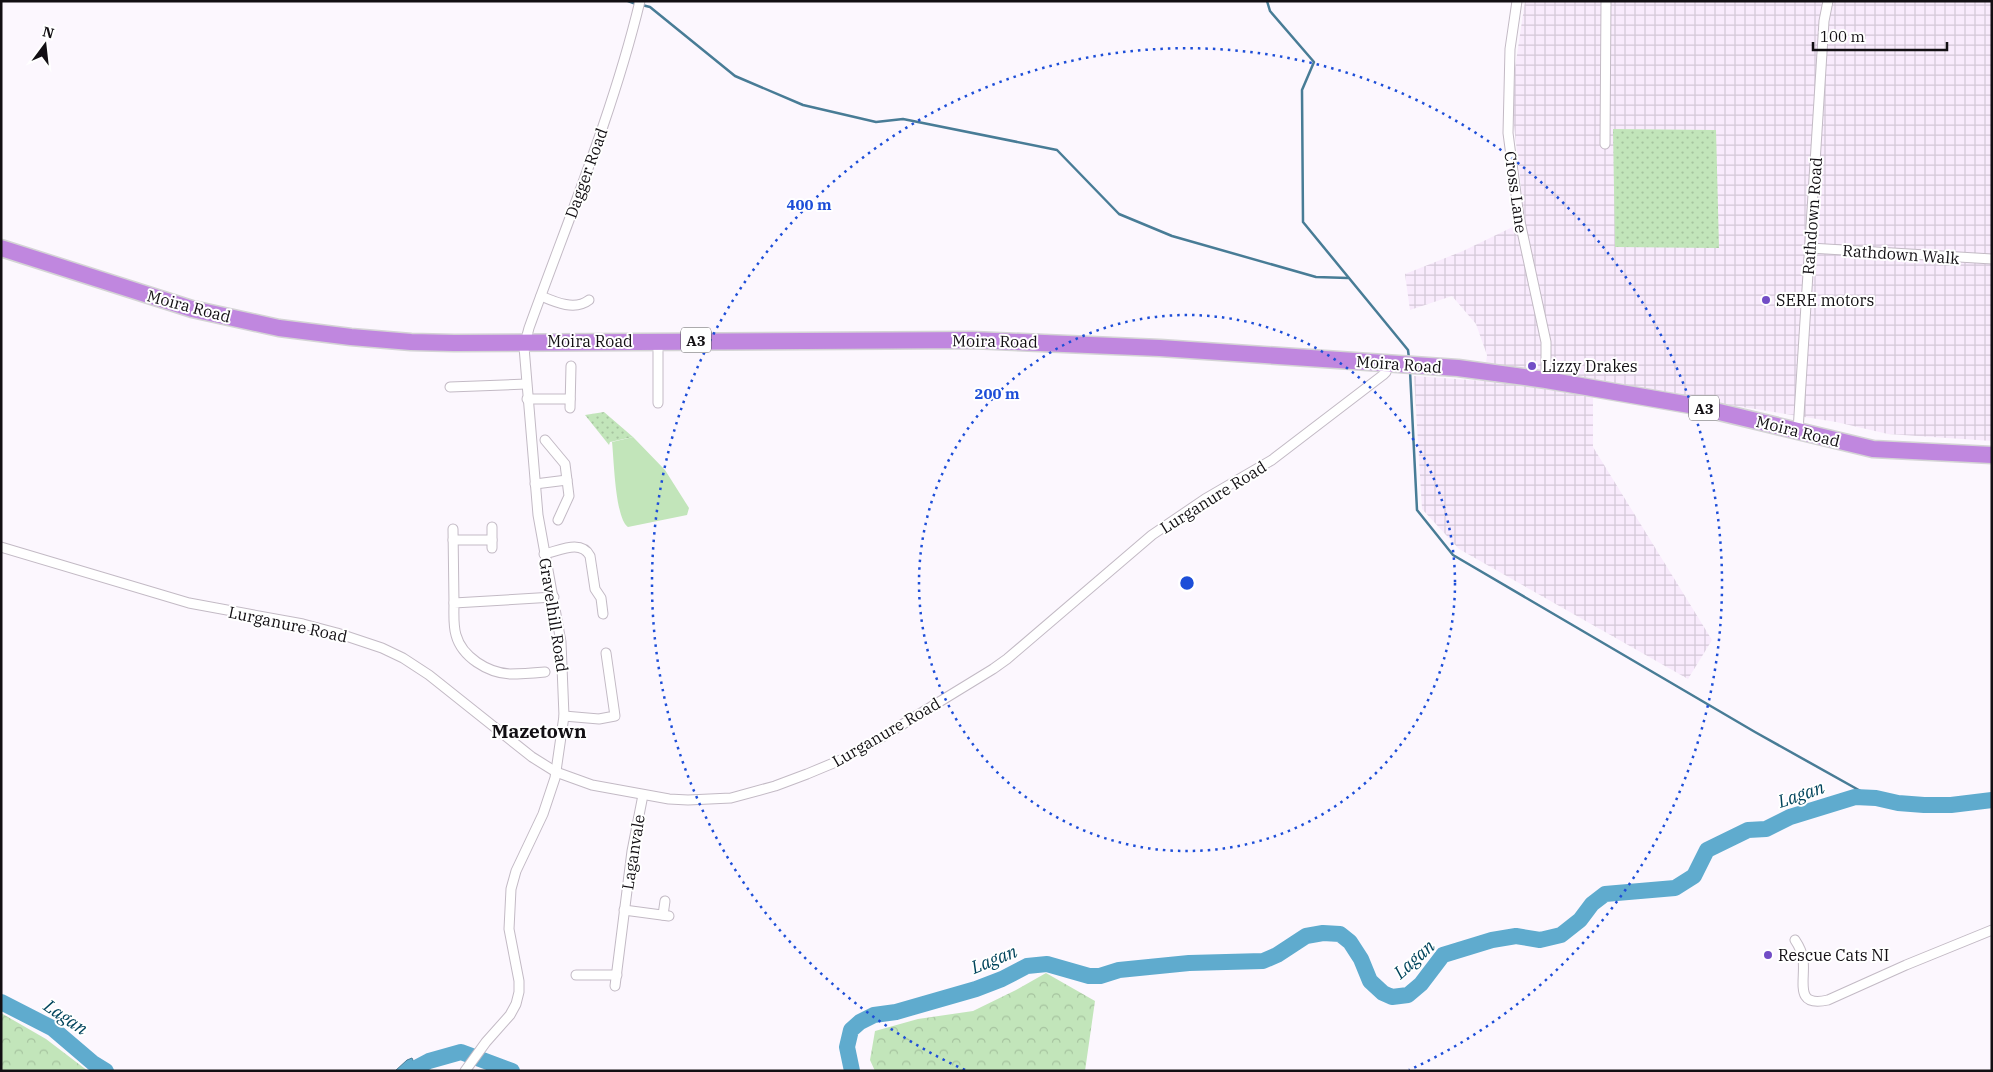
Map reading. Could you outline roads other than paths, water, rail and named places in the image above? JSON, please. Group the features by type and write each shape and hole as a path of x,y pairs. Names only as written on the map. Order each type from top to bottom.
{"highway":[{"name":"Moira Road","path":"1,248 192,309 279,328 351,337 411,342 917,339 1038,342 1160,348 1482,370 1690,405 1873,449 1992,455"}],"street":[{"name":"Dagger Road","path":"525,342 602,129 640,1"},
{"name":"Cross Lane","path":"1517,1 1510,48 1508,133 1519,217 1546,342 1546,380"},
{"path":"1605,144 1606,1"},
{"name":"Rathdown Road","path":"1798,431 1824,21 1828,1"},
{"name":"Rathdown Walk","path":"1810,248 1992,259"},
{"path":"541,296 560,305 584,304 589,300"},
{"path":"658,340 658,403"},
{"name":"Gravelhill Road","path":"465,1071 486,1042 510,1015 516,1004 519,981 509,929 511,889 523,854 543,814 556,772 564,716 563,661 554,597 544,554 535,484 527,399 525,342"},
{"name":"Lurganure Road","path":"1,547 189,603 303,624 382,648 429,675 532,758 556,772 592,786 643,795 688,800 710,800 749,794 843,759 1007,659 1152,535 1180,515 1266,464 1292,446 1386,372 1402,365"},
{"path":"527,399 570,404 571,366"},
{"path":"450,387 460,391 526,384"},
{"path":"545,440 565,464 569,496 558,520"},
{"path":"535,484 567,480"},
{"path":"453,540 492,544 492,527"},
{"path":"453,529 456,634 463,650 488,668 499,672 508,674 545,672"},
{"path":"544,554 576,547 588,552 595,589 601,598 603,614"},
{"path":"454,603 554,597"},
{"path":"564,716 599,719 615,716 606,653"},
{"name":"Laganvale","path":"615,986 632,851 643,795"},
{"name":"Laganvale","path":"624,910 666,915 665,901"},
{"path":"1795,940 1803,959 1802,980 1804,994 1815,1003 1828,1000 1906,965 1992,930"},
{"path":"576,975 617,975"}],"water":[{"path":"412,1058 418,1071 395,1071 407,1060"}],"waterway":[{"path":"628,1 636,4"},
{"path":"1267,1 1270,11 1314,62 1302,90 1303,222 1408,350 1409,358"},
{"path":"642,5 650,7 735,76 803,105 876,122 903,119 1057,150 1119,214 1172,236 1316,277 1348,278"},
{"path":"1410,371 1417,510 1453,555 1755,732 1873,798"},
{"name":"Lagan","path":"852,1071 847,1047 851,1030 860,1022 874,1015 896,1012 976,989 1002,979 1027,966 1047,964 1089,976 1100,976 1119,970 1189,963 1263,961 1277,955 1306,936 1323,933 1340,934 1350,942 1361,959 1370,981 1383,993 1392,997 1408,995 1421,984 1443,955 1492,940 1516,936 1540,940 1561,935 1580,920 1592,904 1605,894 1675,888 1694,876 1707,850 1748,830 1766,829 1790,817 1855,797 1924,805 1951,805 1992,800"},
{"name":"Lagan","path":"1,1002 52,1028 93,1063 106,1071"},
{"name":"Lagan","path":"410,1071 429,1061 461,1052 512,1071"}],"place":[{"name":"SERE motors","path":"1766,300"},
{"name":"Lizzy Drakes","path":"1532,366"},
{"name":"Rescue Cats NI","path":"1768,955"}],"district":[{"name":"Mazetown","path":"539,731"}]}
